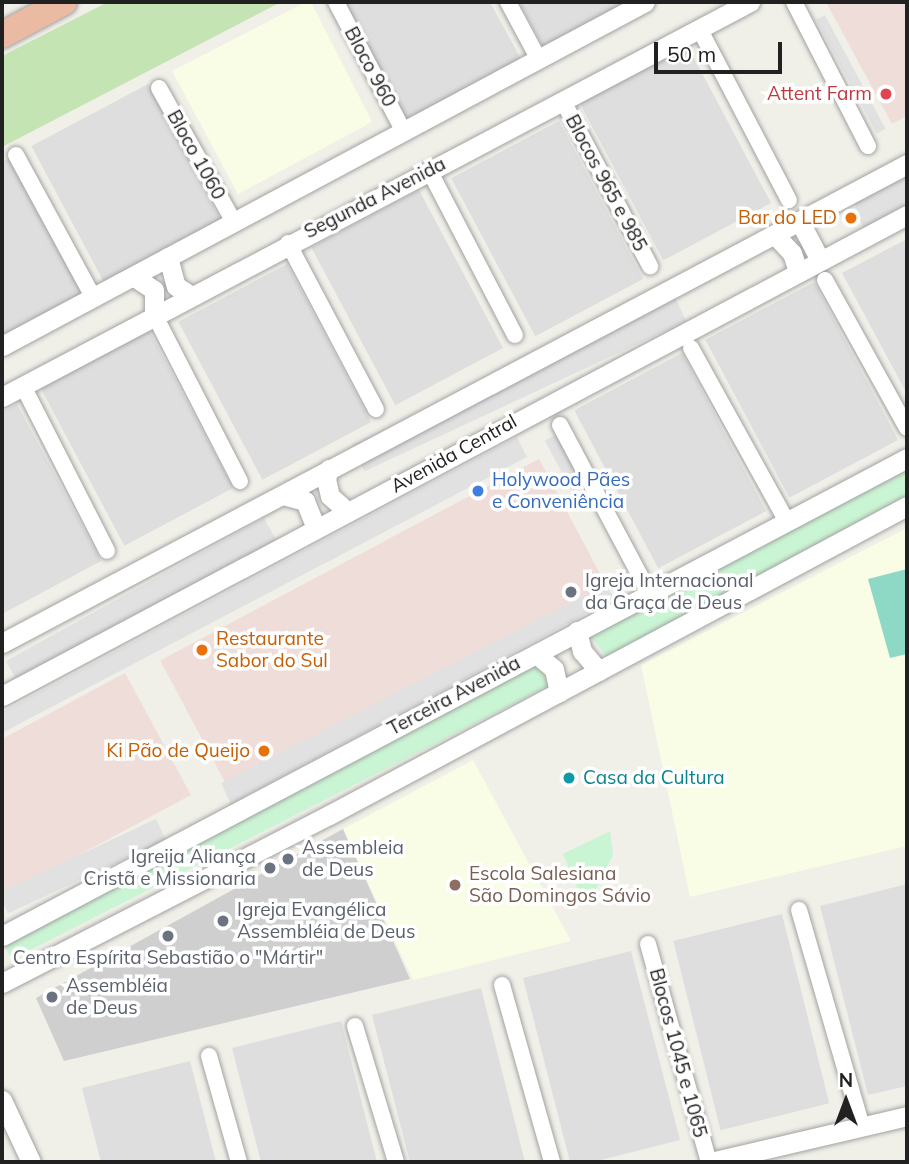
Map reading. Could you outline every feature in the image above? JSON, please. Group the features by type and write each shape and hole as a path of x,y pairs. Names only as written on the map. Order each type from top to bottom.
{"highway":[{"path":"2,35 64,2"}],"street":[{"name":"Bloco 960","path":"336,2 404,132"},
{"path":"508,2 538,58"},
{"path":"2,346 645,2"},
{"name":"Segunda Avenida","path":"2,397 288,243 700,30 723,9 750,2"},
{"path":"794,2 867,146"},
{"path":"700,30 789,201"},
{"name":"Bloco 1060","path":"159,88 234,222"},
{"name":"Blocos 965 e 985","path":"562,101 650,266"},
{"path":"16,155 93,297"},
{"path":"2,643 907,164"},
{"path":"429,170 515,335"},
{"name":"Avenida Central","path":"2,695 907,215"},
{"path":"800,222 820,260"},
{"path":"775,235 792,253 798,271"},
{"path":"288,243 376,409"},
{"path":"168,257 176,286 190,295"},
{"path":"133,276 154,289 154,314 240,481"},
{"path":"825,280 907,428"},
{"path":"691,348 787,522"},
{"path":"23,386 107,551"},
{"path":"560,425 650,594"},
{"name":"Terceira Avenida","path":"2,936 907,458"},
{"path":"329,469 326,479 330,496 348,512"},
{"path":"284,495 305,500 316,528"},
{"path":"2,984 907,506"},
{"path":"577,631 582,651 598,671"},
{"path":"536,653 554,669 559,692"},
{"path":"799,910 862,1127"},
{"name":"Blocos 1045 e 1065","path":"648,944 709,1162"},
{"path":"502,985 552,1162"},
{"path":"355,1026 396,1162"},
{"path":"209,1056 239,1162"},
{"path":"2,1100 31,1162"},
{"path":"709,1162 907,1116"}],"shaded area":[{"path":"306,2 311,2 372,122 238,194 172,71"},
{"path":"341,2 490,2 522,61 406,123"},
{"path":"519,2 631,2 544,48"},
{"path":"826,2 907,2 907,116 892,124"},
{"path":"825,15 886,129 877,134 816,20"},
{"path":"687,45 771,203 663,260 579,102"},
{"path":"148,84 220,220 104,282 31,146"},
{"path":"559,121 643,279 535,336 451,178"},
{"path":"13,156 86,292 2,336 2,162"},
{"path":"907,176 907,204 863,228 854,202"},
{"path":"419,190 503,348 395,405 311,247"},
{"path":"907,239 907,394 842,273"},
{"path":"287,264 371,422 262,480 178,322"},
{"path":"814,282 898,440 789,498 705,340"},
{"path":"674,295 686,321 365,471 352,445"},
{"path":"149,330 233,488 124,546 40,388"},
{"path":"682,353 766,511 658,568 574,410"},
{"path":"17,404 101,561 2,614 2,412"},
{"path":"559,433 595,500 581,508 545,441"},
{"path":"517,437 527,457 2,733 2,712"},
{"path":"539,459 606,584 227,786 160,660"},
{"path":"264,518 276,540 18,683 6,661"},
{"path":"907,528 907,846 690,897 641,665"},
{"path":"605,585 615,598 231,804 221,783"},
{"path":"125,673 191,795 2,896 2,739"},
{"name":"Escola Salesiana São Domingos Sávio","path":"473,760 571,941 413,980 343,829"},
{"path":"156,819 166,840 8,913 2,900 2,891"},
{"path":"343,829 410,979 64,1061 36,998"},
{"path":"907,884 907,1086 868,1095 820,906"},
{"path":"782,914 829,1103 721,1130 673,941"},
{"path":"631,951 680,1140 593,1162 570,1162 523,978"},
{"path":"481,988 525,1162 410,1162 372,1015"},
{"path":"341,1021 377,1162 261,1162 232,1048"},
{"path":"190,1061 216,1162 101,1162 82,1088"}],"green space":[{"path":"108,2 281,2 2,147 2,56"},
{"path":"907,464 907,496 608,659 589,634"},
{"path":"907,569 907,654 890,658 868,579"},
{"path":"535,658 549,686 12,959 2,940 2,930"},
{"path":"610,831 613,855 595,891 581,897 563,854"}],"place":[{"name":"Attent Farm","path":"886,94"},
{"name":"Bar do LED","path":"851,218"},
{"name":"Holywood Pães e Conveniência","path":"478,491"},
{"name":"Igreja Internacional da Graça de Deus","path":"571,592"},
{"name":"Restaurante Sabor do Sul","path":"202,650"},
{"name":"Ki Pão de Queijo","path":"264,751"},
{"name":"Casa da Cultura","path":"569,778"},
{"name":"Assembleia de Deus","path":"288,859"},
{"name":"Igreija Aliança Cristã e Missionaria","path":"270,868"},
{"name":"Escola Salesiana São Domingos Sávio","path":"455,885"},
{"name":"Igreja Evangélica Assembléia de Deus","path":"223,921"},
{"name":"Centro Espírita Sebastião o \"Mártir\"","path":"168,936"},
{"name":"Assembléia de Deus","path":"52,997"}]}
